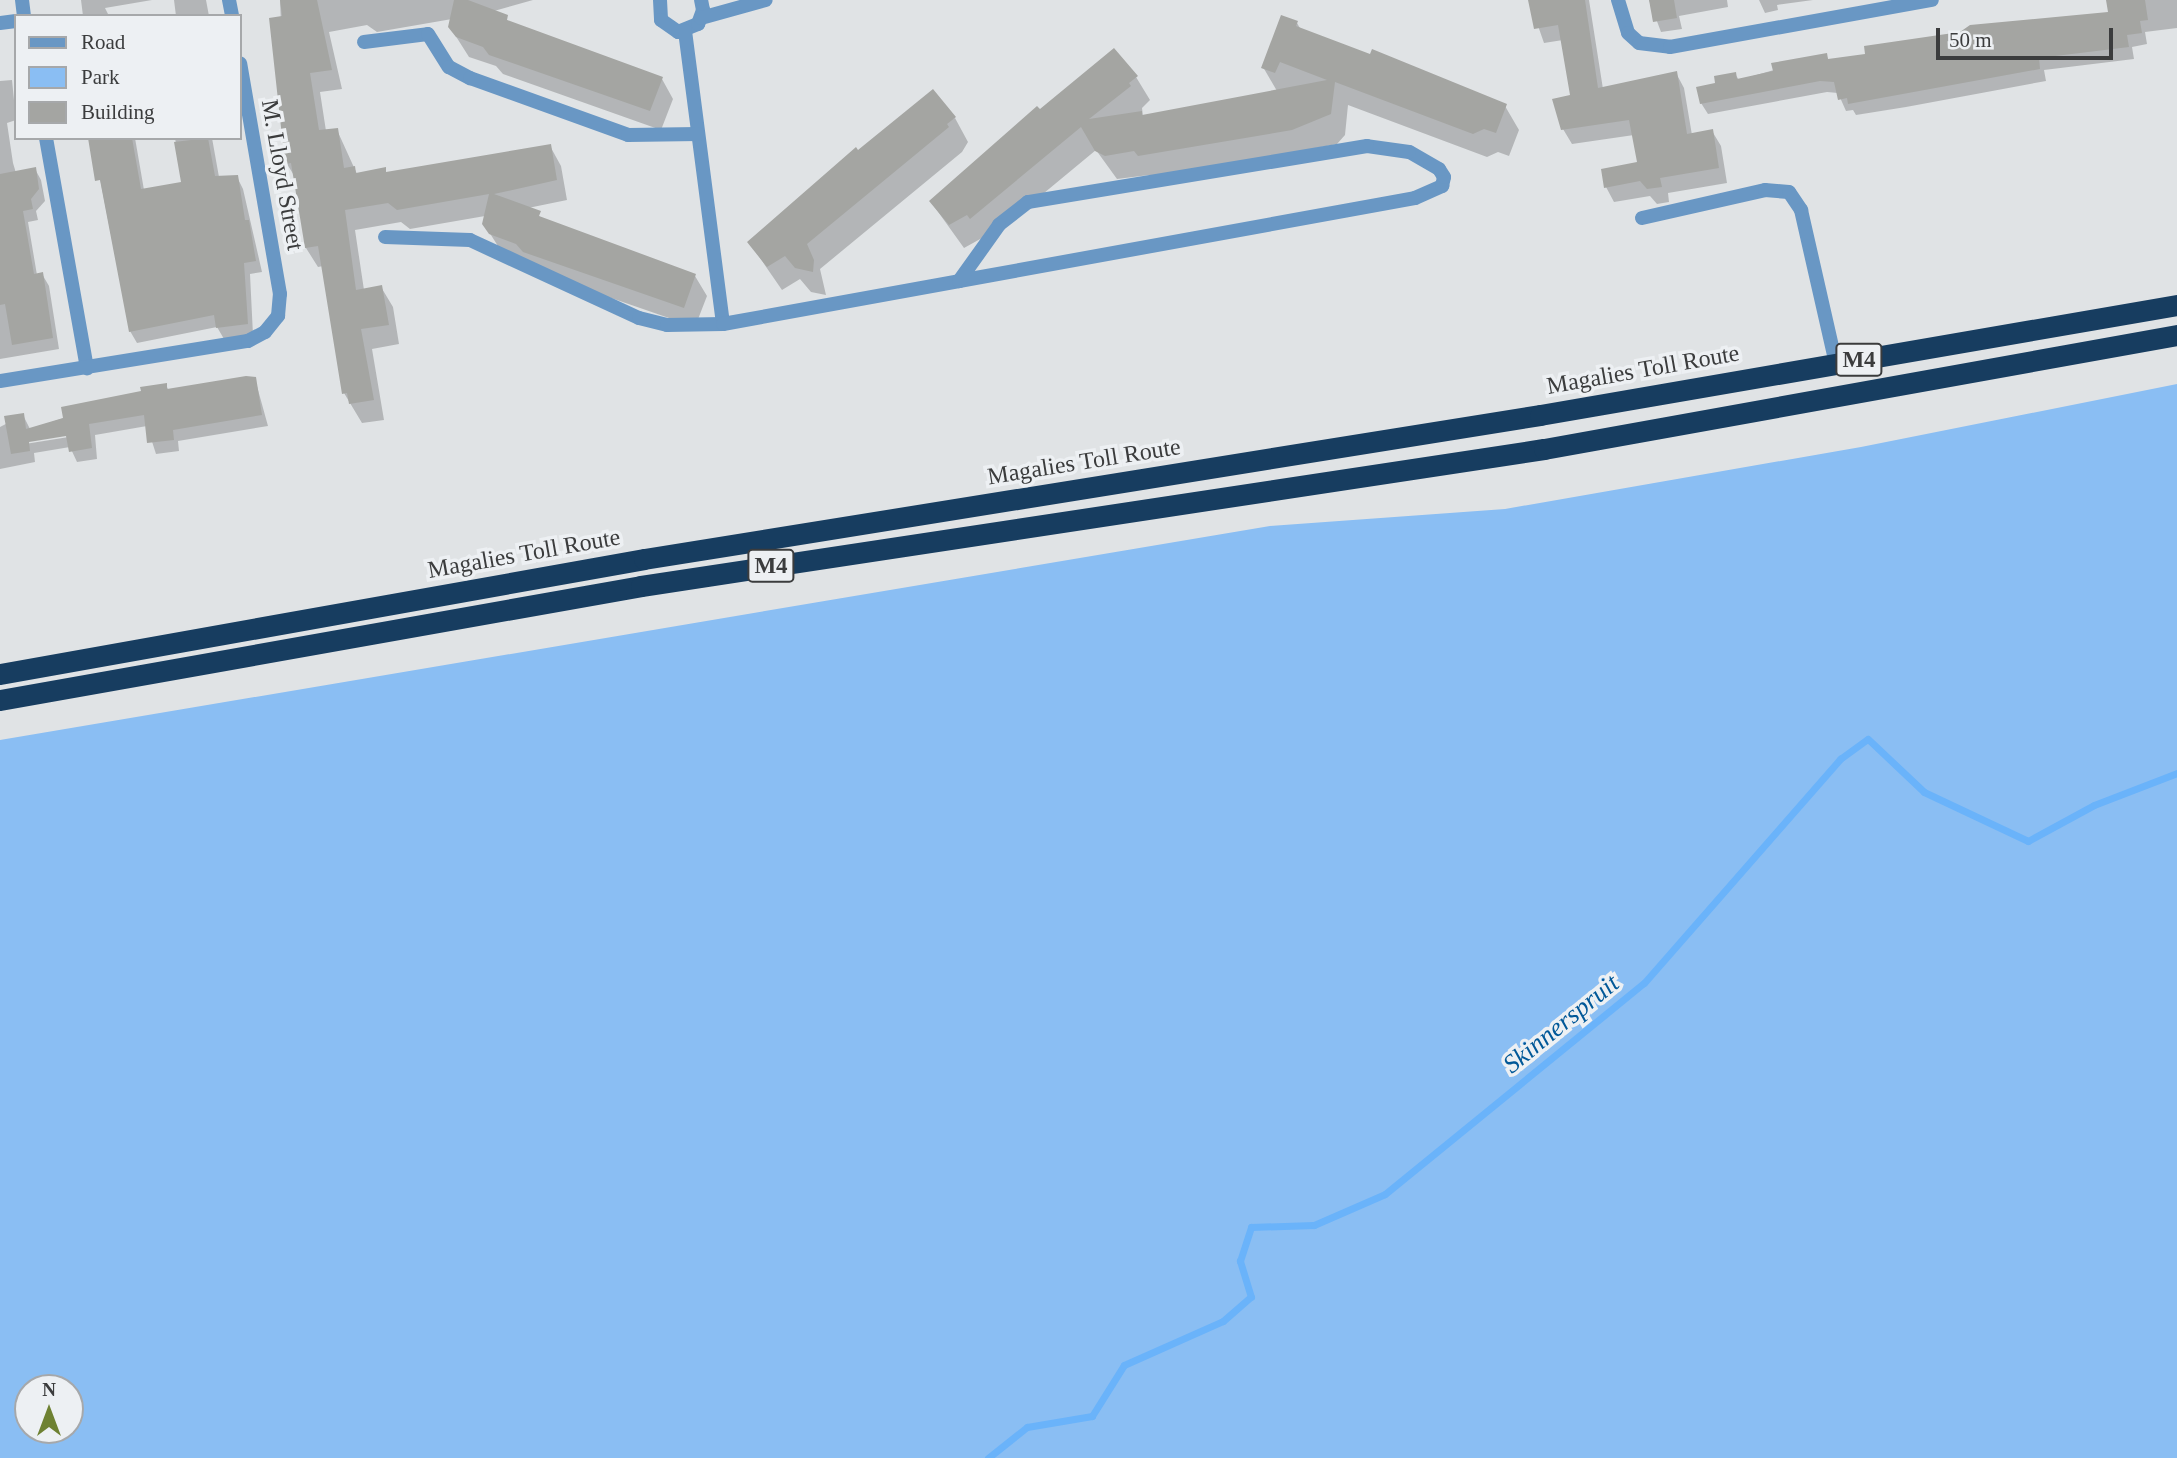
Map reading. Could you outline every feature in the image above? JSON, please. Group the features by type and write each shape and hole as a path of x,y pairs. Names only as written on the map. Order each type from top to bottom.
{"highway":[{"name":"Magalies Toll Route","path":"0,674 644,559 1836,364 2177,305"},
{"name":"M4","path":"0,700 641,586 1544,449 2177,335"}],"street":[{"path":"660,0 658,14 665,26 685,31"},
{"path":"701,0 701,18"},
{"path":"685,31 701,18 766,0"},
{"path":"1618,0 1628,33 1639,43 1670,47 1932,0"},
{"path":"685,31 723,324"},
{"path":"365,42 428,34 449,66 470,78 628,135 698,134"},
{"name":"M. Lloyd Street","path":"87,368 248,341 265,332 278,316 279,294 242,75"},
{"path":"0,381 87,368 46,140"},
{"path":"385,237 470,240 639,318 667,325 723,324 1415,198 1442,186 1444,177 1439,169 1409,152 1367,146 1028,202 999,225 959,281"},
{"path":"1642,218 1765,191 1788,192 1801,210 1836,364"}],"green space":[{"path":"2177,384 2177,1458 0,1458 0,740 1270,526 1505,509 1861,447"}],"building":[{"path":"280,0 317,0 332,70 310,73 319,130 338,128 344,168 355,166 356,173 386,167 386,172 551,144 557,180 494,194 541,211 539,216 696,274 684,308 523,252 516,244 489,234 482,224 489,194 397,210 388,203 345,210 356,290 382,285 389,325 361,329 374,400 349,404 347,393 342,394 318,246 305,248 291,163 285,164 269,18 282,16"},
{"path":"454,0 468,0 508,15 507,20 663,77 650,111 489,55 483,47 456,37 448,27"},
{"path":"1528,0 1585,0 1598,88 1677,71 1687,134 1713,129 1719,168 1660,178 1662,187 1647,189 1640,181 1604,188 1601,169 1637,162 1629,120 1561,130 1552,99 1570,95 1558,25 1534,29"},
{"path":"1649,0 1674,0 1677,18 1653,22"},
{"path":"2106,0 2145,0 2148,20 2140,21 2142,33 2127,35 2129,47 2039,58 2040,69 1848,104 1847,98 1838,100 1834,82 1820,81 1700,104 1696,87 1715,83 1714,76 1736,72 1737,79 1773,71 1771,63 1827,53 1828,59 1865,54 1864,46 1960,32 1970,25 2108,12"},
{"path":"1281,15 1298,21 1296,26 1370,54 1372,49 1507,104 1496,133 1484,129 1473,134 1335,82 1331,114 1292,130 1138,156 1134,151 1105,156 1095,151 1081,127 970,219 967,215 949,225 929,201 1037,106 1040,109 1114,48 1138,76 1129,83 1131,86 1089,119 1142,111 1142,115 1327,80 1280,62 1275,73 1261,68"},
{"path":"933,89 956,117 947,124 949,127 807,244 814,260 813,272 795,268 785,256 767,267 747,242 856,147 858,150"},
{"path":"88,140 132,140 141,189 181,182 174,142 208,140 215,176 238,175 245,220 249,220 256,261 244,263 248,324 216,328 214,315 129,332 100,180 95,181"},
{"path":"36,167 39,189 31,199 33,209 23,211 34,274 43,272 53,338 12,345 5,304 0,305 0,174"},
{"path":"246,376 256,377 262,415 173,430 174,440 147,443 144,415 89,424 92,448 69,452 66,436 29,442 30,451 11,454 4,416 24,413 26,429 63,418 61,407 141,391 140,387 167,383 167,389"}],"waterway":[{"name":"Skinnerspruit","path":"988,1458 1027,1427 1092,1416 1124,1365 1223,1321 1251,1297 1240,1261 1251,1227 1314,1225 1385,1194 1644,983 1840,759 1868,739 1924,792 2028,841 2094,805 2177,773"}]}
